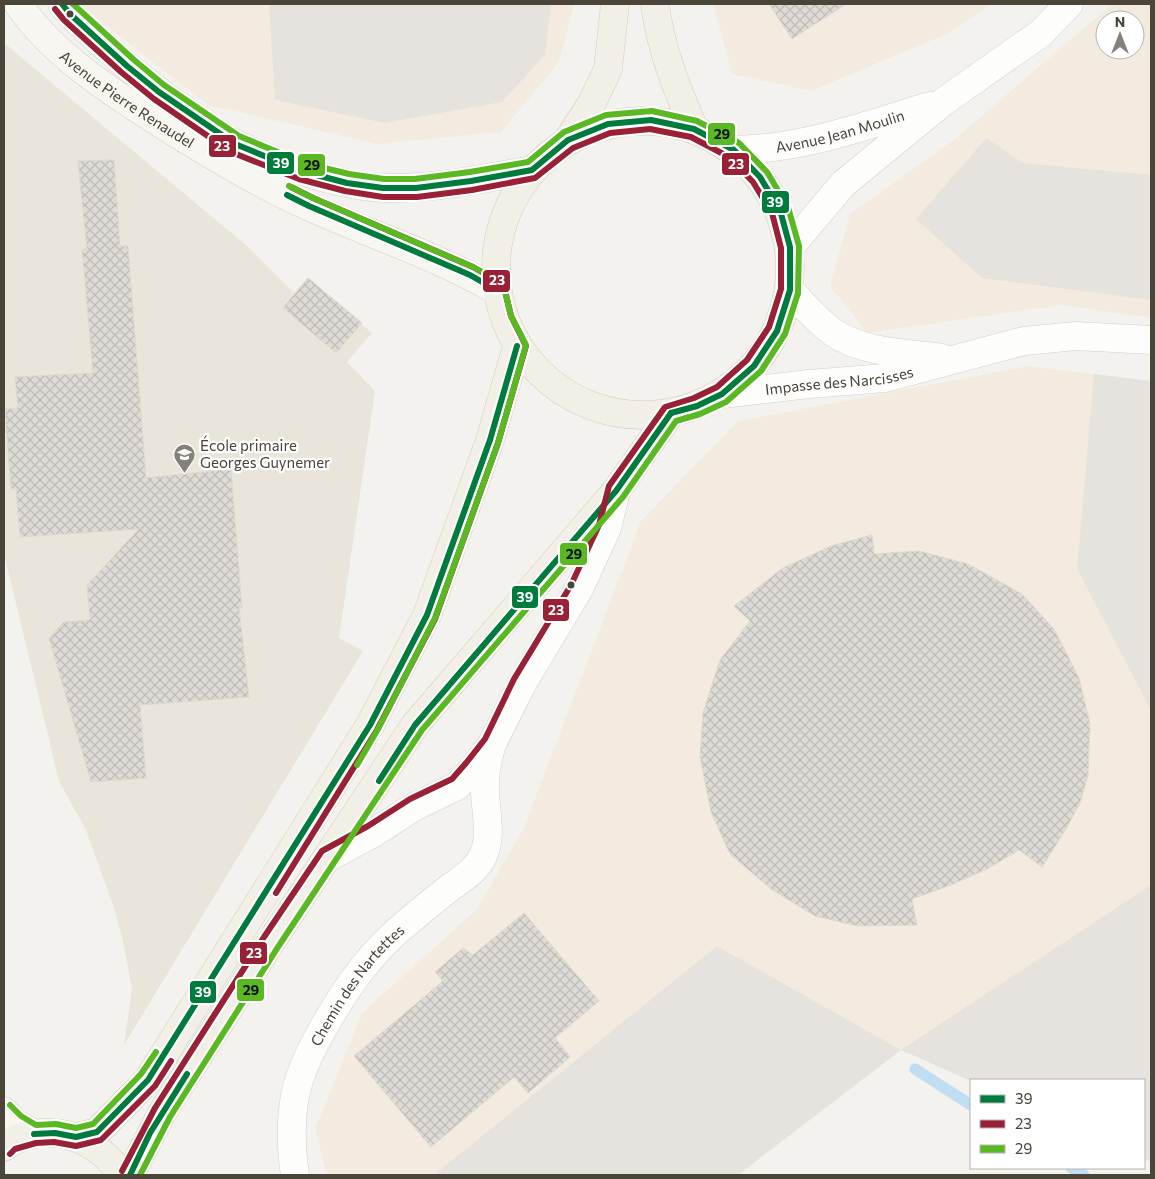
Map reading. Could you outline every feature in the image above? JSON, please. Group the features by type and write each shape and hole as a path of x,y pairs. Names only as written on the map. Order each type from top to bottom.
{"main road":[{"path":"568,140 608,124 651,120 694,129 734,150 760,177 780,210 790,247 790,290 777,331 754,366 722,394 697,406 670,413 626,415 583,404 545,380 517,346 503,319 496,290 496,247 508,206 532,170 568,140 592,103 608,69 615,4"},
{"path":"655,4 660,33 680,96 694,129"},
{"path":"4,1147 11,1141 34,1134 55,1133 76,1136 97,1132 148,1080 370,726 426,615 490,440 517,346"},
{"path":"130,1175 162,1113 415,726 616,491 670,413"},
{"path":"76,1136 97,1148 114,1163 121,1175"}],"street":[{"name":"Avenue Pierre Renaudel","path":"18,4 56,47 111,92 216,158 308,206 470,275 496,290"},
{"name":"Avenue Pierre Renaudel","path":"62,4 70,14 127,66 159,92 235,144 301,171 347,183 383,188 416,188 471,182 532,170"},
{"name":"Avenue Jean Moulin","path":"790,247 843,184 943,102 1040,33 1069,4"},
{"name":"Avenue Jean Moulin","path":"734,150 761,150 819,140 943,102"},
{"name":"Impasse des Narcisses","path":"790,290 834,333 858,345 953,359"},
{"name":"Impasse des Narcisses","path":"722,394 886,378 1024,341 1076,336 1151,340"},
{"path":"329,857 372,834 414,807 440,796 457,786 473,769 492,744 522,684 579,589 607,528 616,491"},
{"name":"Chemin des Nartettes","path":"295,1175 291,1148 296,1094 316,1041 343,993 372,955 389,937 463,878 475,867 482,857 486,845 487,832 485,776 492,744"},
{"path":"440,796 455,797 466,803 476,814 487,832"},
{"path":"4,1111 15,1122 34,1134"}],"shaded area":[{"path":"80,4 574,4 559,62 501,132 377,144 208,105"},
{"path":"269,4 551,4 545,55 502,102 385,123 275,100"},
{"path":"713,4 991,4 949,33 811,91 732,74"},
{"path":"1112,4 1151,4 1151,318 1061,305 867,333 830,286 850,214 955,139 1095,19 1095,60 1145,60 1145,10 1105,10"},
{"name":"École primaire Georges Guynemer","path":"4,43 247,246 294,293 308,278 372,333 347,362 375,391 339,638 363,651 124,1045 132,989 122,936 86,830 59,781 4,554"},
{"path":"986,138 1023,163 1151,175 1151,300 982,278 916,219"},
{"path":"1028,366 1151,381 1151,1162 1145,1159 1145,1079 970,1079 970,1081 901,1050 738,1175 327,1175 315,1129 362,1013 476,910 523,830 641,521 738,421"},
{"path":"1094,374 1151,381 1151,710 1077,569"},
{"path":"1151,885 1151,1162 1145,1159 1145,1079 970,1079 970,1081 901,1050"},
{"path":"717,946 901,1050 738,1175 434,1175"}],"building":[{"path":"769,4 846,4 792,39"},
{"path":"114,160 120,246 128,246 146,478 231,469 242,608 239,608 249,697 140,705 146,778 91,782 49,638 64,622 90,620 87,585 139,529 20,537 16,489 11,489 5,409 18,408 15,377 93,373 82,249 87,249 78,161"},
{"path":"308,278 362,323 336,353 283,308"},
{"path":"872,535 874,554 919,551 968,564 1022,594 1054,629 1079,678 1090,724 1088,775 1080,803 1042,867 1019,850 989,868 951,885 912,899 917,925 858,926 815,916 771,889 730,854 711,812 700,757 703,713 720,660 750,621 734,606 783,568 831,546"},
{"path":"524,913 599,1001 555,1038 570,1057 528,1093 514,1077 431,1147 354,1056 443,981 435,972 463,948 473,955"}],"waterway":[{"path":"915,1069 970,1104"},
{"path":"1073,1169 1084,1175"}],"transit line":[{"name":"39","path":"62,4 70,14 127,66 159,92 235,144 301,171 347,183 383,188 416,188 471,181 532,170 568,140 608,124 651,120 694,129 734,150 760,177 780,210 790,247 790,290 777,331 754,366 722,394 697,406 671,413"},
{"name":"29","path":"73,4 164,85 239,136 304,163 349,174 384,179 415,179 528,162 564,132 606,115 652,111 697,121 739,143 767,172 788,207 799,246 798,293 785,334 761,371 726,402 700,414 676,421 623,497 422,730 278,947 170,1117 140,1175"},
{"name":"23","path":"55,9 64,20 121,72 154,99 231,152 299,179 345,191 383,197 417,197 472,190 535,178 573,148 610,133 650,129 691,137 729,157 753,182 772,213 781,248 781,289 769,327 747,360 717,387 694,398 665,407 609,486 599,525 571,585 514,679 485,739 452,779 410,799 368,826 322,851 264,937 155,1108 122,1171"},
{"name":"29","path":"289,186 473,267 501,283 504,287 511,316 526,345 498,443 435,618 378,729 357,765"},
{"name":"23","path":"276,893 377,730 435,619 498,443 526,346 511,316 504,287 501,283 473,267 291,187"},
{"name":"39","path":"287,195 470,275 496,290"},
{"name":"39","path":"34,1134 55,1133 76,1137 97,1132 148,1080 370,725 427,615 490,440 517,346"},
{"name":"39","path":"379,781 415,725 616,491 671,413"},
{"name":"29","path":"10,1105 21,1116 36,1125 56,1124 76,1128 93,1124 141,1074 156,1052"},
{"name":"23","path":"10,1154 15,1149 36,1143 54,1142 76,1146 101,1140 155,1086 171,1061"},
{"name":"39","path":"130,1175 150,1133 187,1074"}],"place":[{"name":"École primaire Georges Guynemer","path":"184,473"}]}
